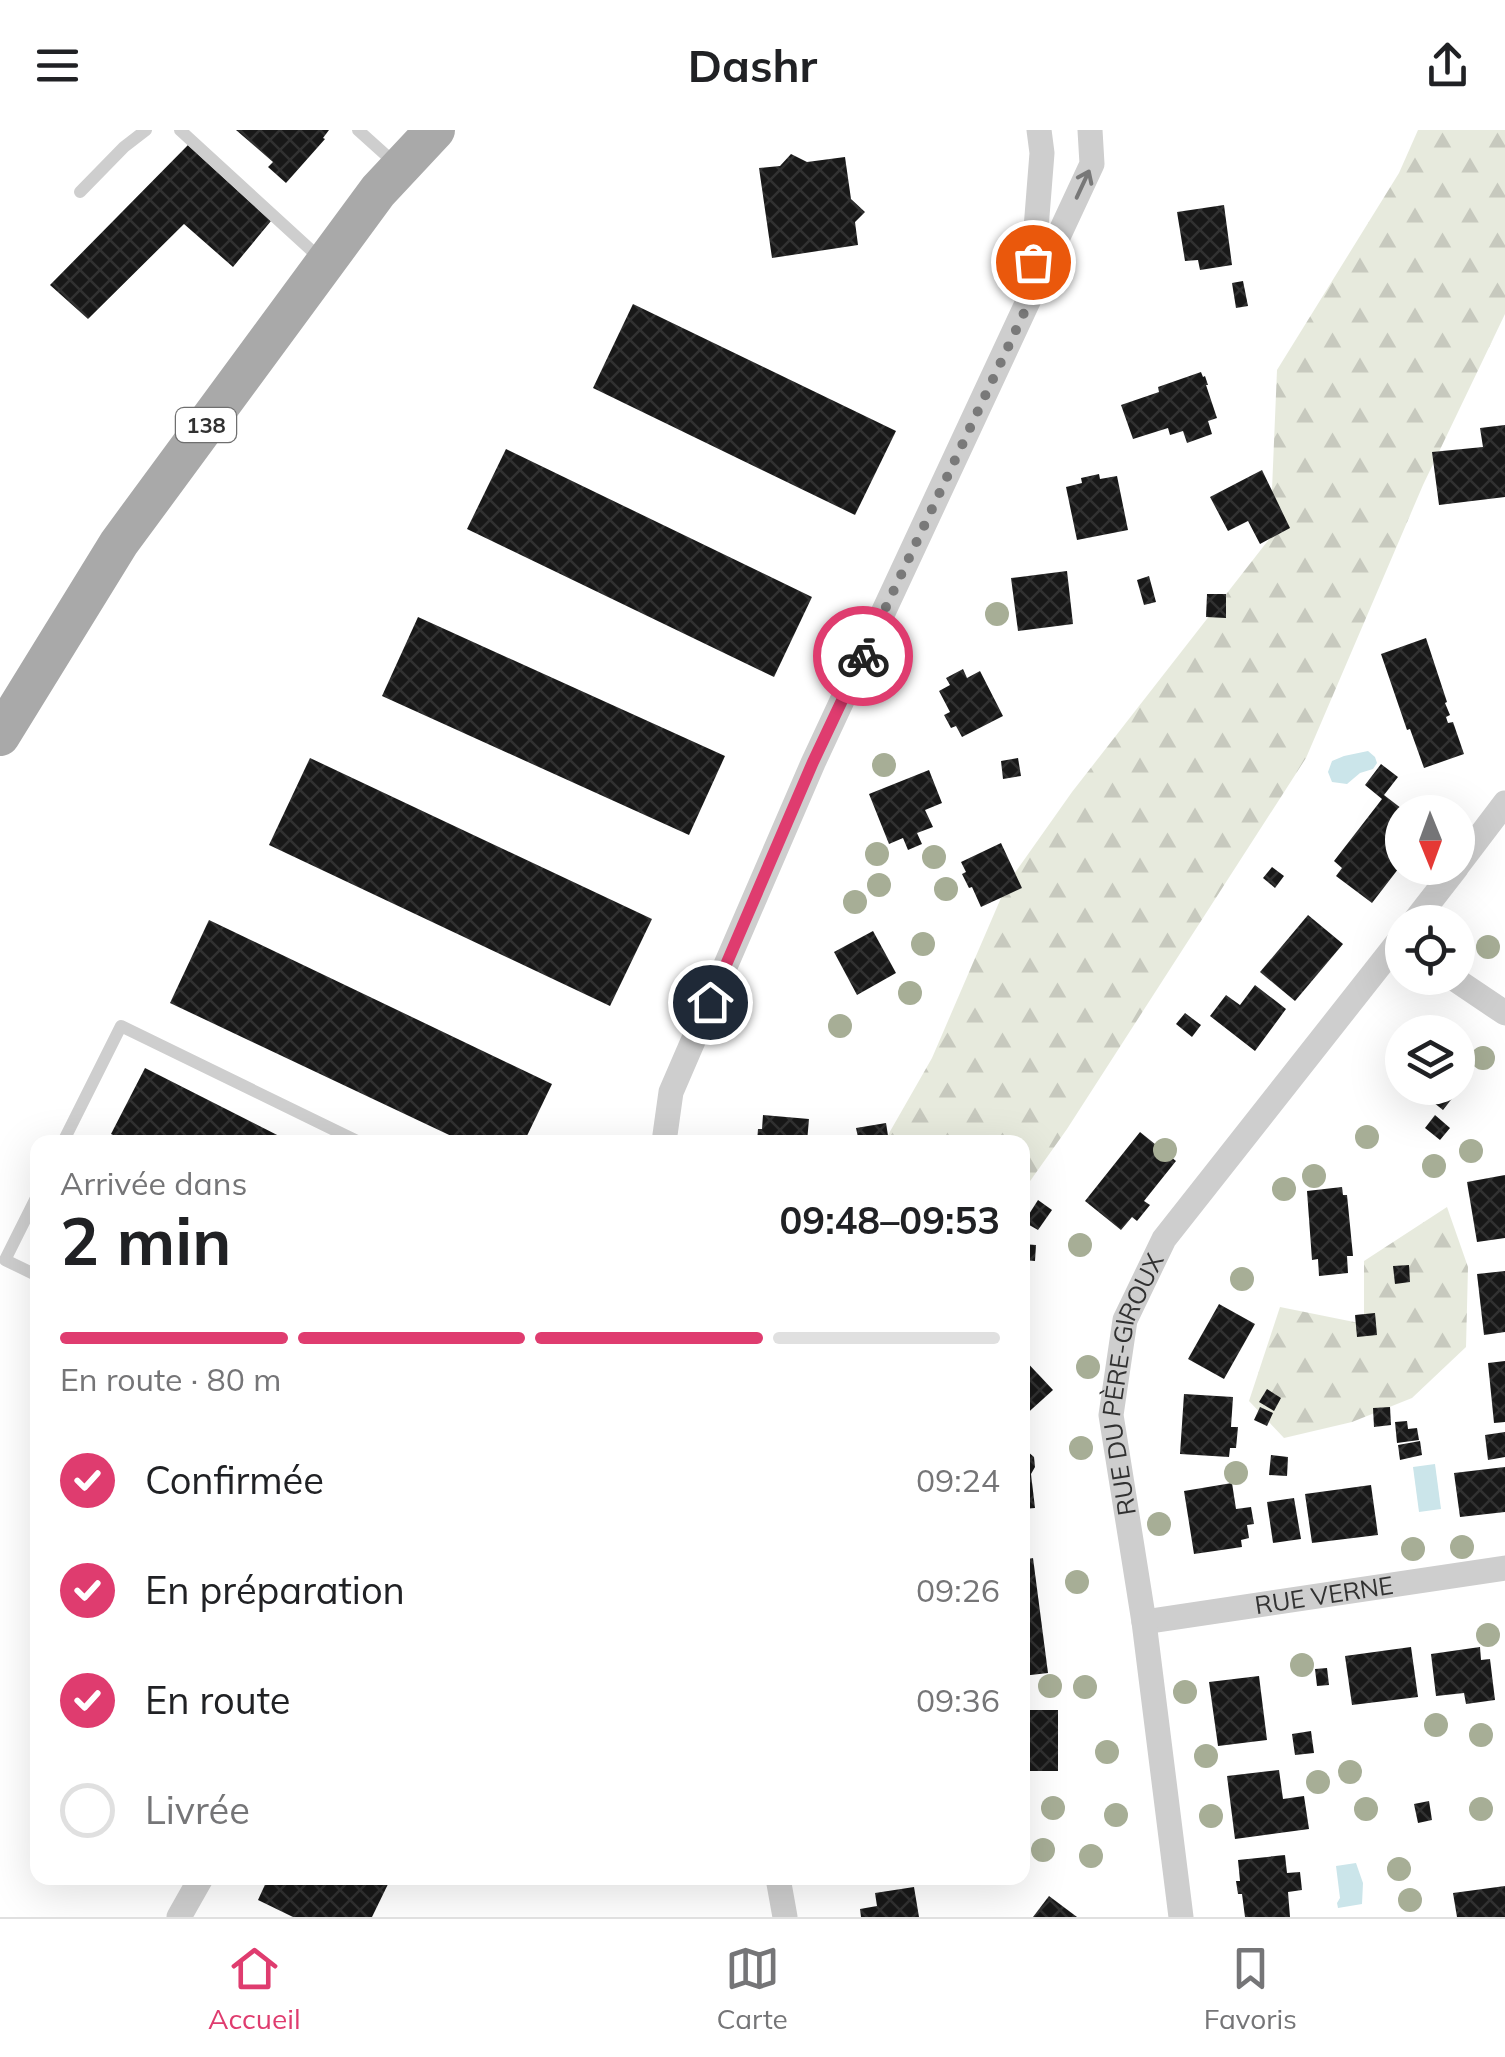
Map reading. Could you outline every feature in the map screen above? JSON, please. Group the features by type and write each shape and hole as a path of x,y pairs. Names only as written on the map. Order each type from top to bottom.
{"main road":[{"name":"138","path":"0,736 119,543 378,191 435,130"}],"street":[{"path":"1031,298 1042,153 1039,130"},
{"path":"665,1135 672,1092 813,762 1092,164 1090,130"},
{"name":"RUE DU PÈRE-GIROUX","path":"1475,842 1505,803"},
{"name":"RUE DU PÈRE-GIROUX","path":"1427,905 1443,885"},
{"name":"RUE DU PÈRE-GIROUX","path":"1181,1917 1144,1622 1111,1415 1125,1320 1164,1239 1385,960"},
{"path":"1475,993 1505,1013"},
{"name":"RUE VERNE","path":"1144,1622 1505,1568"},
{"path":"179,1917 197,1885"},
{"path":"779,1885 784,1917"}],"lane":[{"path":"80,192 146,130"},
{"path":"180,130 325,263"},
{"path":"358,130 400,168"},
{"path":"66,1135 121,1026 345,1135"},
{"path":"30,1210 5,1260 30,1272"}],"green space":[{"path":"1418,130 1505,130 1505,314 1423,485 1306,758 1030,1181 1030,1135 888,1135 932,1058 1007,884 1072,792 1270,538 1277,370 1399,173"},
{"path":"1447,1207 1468,1267 1466,1347 1412,1398 1352,1422 1284,1438 1249,1401 1280,1307 1364,1324 1364,1261"}],"water":[{"path":"1368,751 1377,763 1373,769 1360,773 1347,784 1332,782 1328,772 1332,761"},
{"path":"1435,1464 1441,1509 1419,1512 1413,1467"},
{"path":"1356,1863 1363,1883 1362,1904 1338,1908 1336,1866"}],"building":[{"path":"236,130 329,130 286,183 268,167 273,162"},
{"path":"188,145 271,221 233,267 184,224 88,319 50,285"},
{"path":"791,154 807,162 845,157 851,199 865,212 855,222 858,245 772,258 759,168 780,166"},
{"path":"1224,205 1232,265 1200,270 1198,260 1185,261 1177,212"},
{"path":"1243,281 1248,306 1236,308 1232,283"},
{"path":"633,304 896,431 855,515 593,388"},
{"path":"1201,372 1217,418 1208,421 1212,434 1187,443 1183,431 1170,435 1168,428 1133,439 1121,405"},
{"path":"1505,425 1505,497 1439,505 1432,452 1483,447 1480,428"},
{"path":"506,449 812,597 774,677 467,529"},
{"path":"1262,470 1290,528 1260,544 1248,521 1228,531 1210,497"},
{"path":"1099,474 1100,479 1117,476 1128,530 1077,540 1066,487"},
{"path":"1067,571 1073,624 1018,631 1011,578"},
{"path":"1149,576 1156,602 1144,605 1137,580"},
{"path":"1207,594 1226,594 1226,618 1206,617"},
{"path":"418,617 725,756 689,835 382,696"},
{"path":"1426,638 1447,702 1450,715 1446,717 1448,723 1453,722 1464,754 1424,768 1381,654"},
{"path":"963,669 967,678 980,671 1003,716 962,737 944,715 950,712 939,691 950,685 946,678"},
{"path":"310,758 652,919 610,1006 269,845"},
{"path":"1018,758 1021,776 1003,779 1001,761"},
{"path":"1381,764 1398,777 1384,795 1386,885 1372,903 1336,876 1342,868 1334,861 1382,799 1365,785"},
{"path":"929,770 942,803 925,810 933,827 917,833 922,844 908,850 903,838 889,844 869,794"},
{"path":"1001,843 1022,888 981,907 962,874 966,872 961,862"},
{"path":"1272,867 1284,876 1275,888 1263,878"},
{"path":"1308,915 1343,944 1295,1001 1260,972"},
{"path":"209,920 552,1084 527,1135 449,1135 170,1003"},
{"path":"873,931 896,973 857,995 834,952"},
{"path":"1255,985 1286,1009 1255,1051 1210,1016 1226,995 1240,1005"},
{"path":"1185,1013 1201,1025 1192,1037 1176,1024"},
{"path":"145,1068 277,1135 113,1135"},
{"path":"763,1115 809,1119 808,1135 758,1135 758,1129 762,1129"},
{"path":"1435,1115 1450,1128 1440,1140 1425,1128"},
{"path":"886,1123 888,1135 858,1135 856,1128"},
{"path":"1140,1132 1176,1161 1144,1201 1150,1205 1137,1221 1132,1217 1121,1230 1085,1201"},
{"path":"1505,1175 1505,1238 1477,1242 1467,1182"},
{"path":"1342,1187 1343,1195 1347,1195 1353,1256 1347,1256 1348,1273 1319,1276 1318,1259 1312,1260 1307,1191"},
{"path":"1038,1200 1052,1210 1038,1230 1030,1225 1030,1213"},
{"path":"1030,1245 1036,1245 1035,1261 1030,1261"},
{"path":"1409,1265 1410,1282 1395,1284 1393,1266"},
{"path":"1505,1271 1505,1332 1484,1335 1477,1274"},
{"path":"1219,1304 1255,1324 1224,1379 1188,1359"},
{"path":"1375,1313 1377,1335 1357,1337 1355,1315"},
{"path":"1505,1361 1505,1422 1494,1423 1488,1363"},
{"path":"1030,1366 1053,1390 1030,1411"},
{"path":"1267,1389 1281,1398 1274,1411 1259,1402"},
{"path":"1184,1394 1233,1397 1231,1427 1238,1427 1236,1448 1230,1448 1229,1457 1180,1454"},
{"path":"1260,1407 1273,1413 1267,1426 1254,1420"},
{"path":"1390,1407 1391,1425 1374,1427 1373,1408"},
{"path":"1407,1421 1408,1429 1417,1428 1419,1440 1397,1443 1395,1422"},
{"path":"1505,1432 1505,1457 1488,1460 1485,1435"},
{"path":"1420,1441 1422,1455 1400,1460 1398,1445"},
{"path":"1030,1454 1035,1467 1031,1474 1035,1508 1030,1508"},
{"path":"1271,1455 1288,1457 1287,1476 1269,1475"},
{"path":"1505,1467 1505,1512 1460,1517 1454,1473"},
{"path":"1232,1483 1236,1509 1251,1507 1254,1524 1247,1525 1249,1538 1241,1540 1242,1547 1194,1554 1184,1491"},
{"path":"1371,1485 1378,1535 1312,1543 1305,1494"},
{"path":"1294,1498 1301,1539 1273,1543 1267,1502"},
{"path":"1033,1558 1048,1673 1030,1675"},
{"path":"1411,1647 1418,1697 1352,1705 1345,1656"},
{"path":"1480,1647 1481,1660 1490,1659 1495,1700 1466,1704 1464,1693 1436,1696 1431,1654"},
{"path":"1327,1668 1329,1685 1317,1686 1315,1669"},
{"path":"1259,1676 1267,1740 1218,1746 1209,1682"},
{"path":"1030,1710 1058,1710 1058,1771 1030,1771"},
{"path":"1311,1731 1314,1753 1295,1755 1292,1734"},
{"path":"1279,1770 1283,1799 1304,1796 1309,1829 1235,1839 1227,1776"},
{"path":"1429,1801 1432,1820 1418,1823 1414,1804"},
{"path":"1285,1855 1287,1873 1300,1872 1302,1890 1288,1892 1290,1917 1245,1917 1236,1881 1240,1881 1238,1860"},
{"path":"265,1885 388,1885 372,1917 293,1917 258,1900"},
{"path":"1505,1886 1505,1917 1457,1917 1453,1893"},
{"path":"914,1887 919,1917 861,1917 860,1909 877,1906 875,1893"},
{"path":"1049,1896 1077,1917 1033,1917"}],"way so far":[{"path":"863,656 1031,298 1033,262"}],"route":[{"path":"710,1002 863,656"}]}
